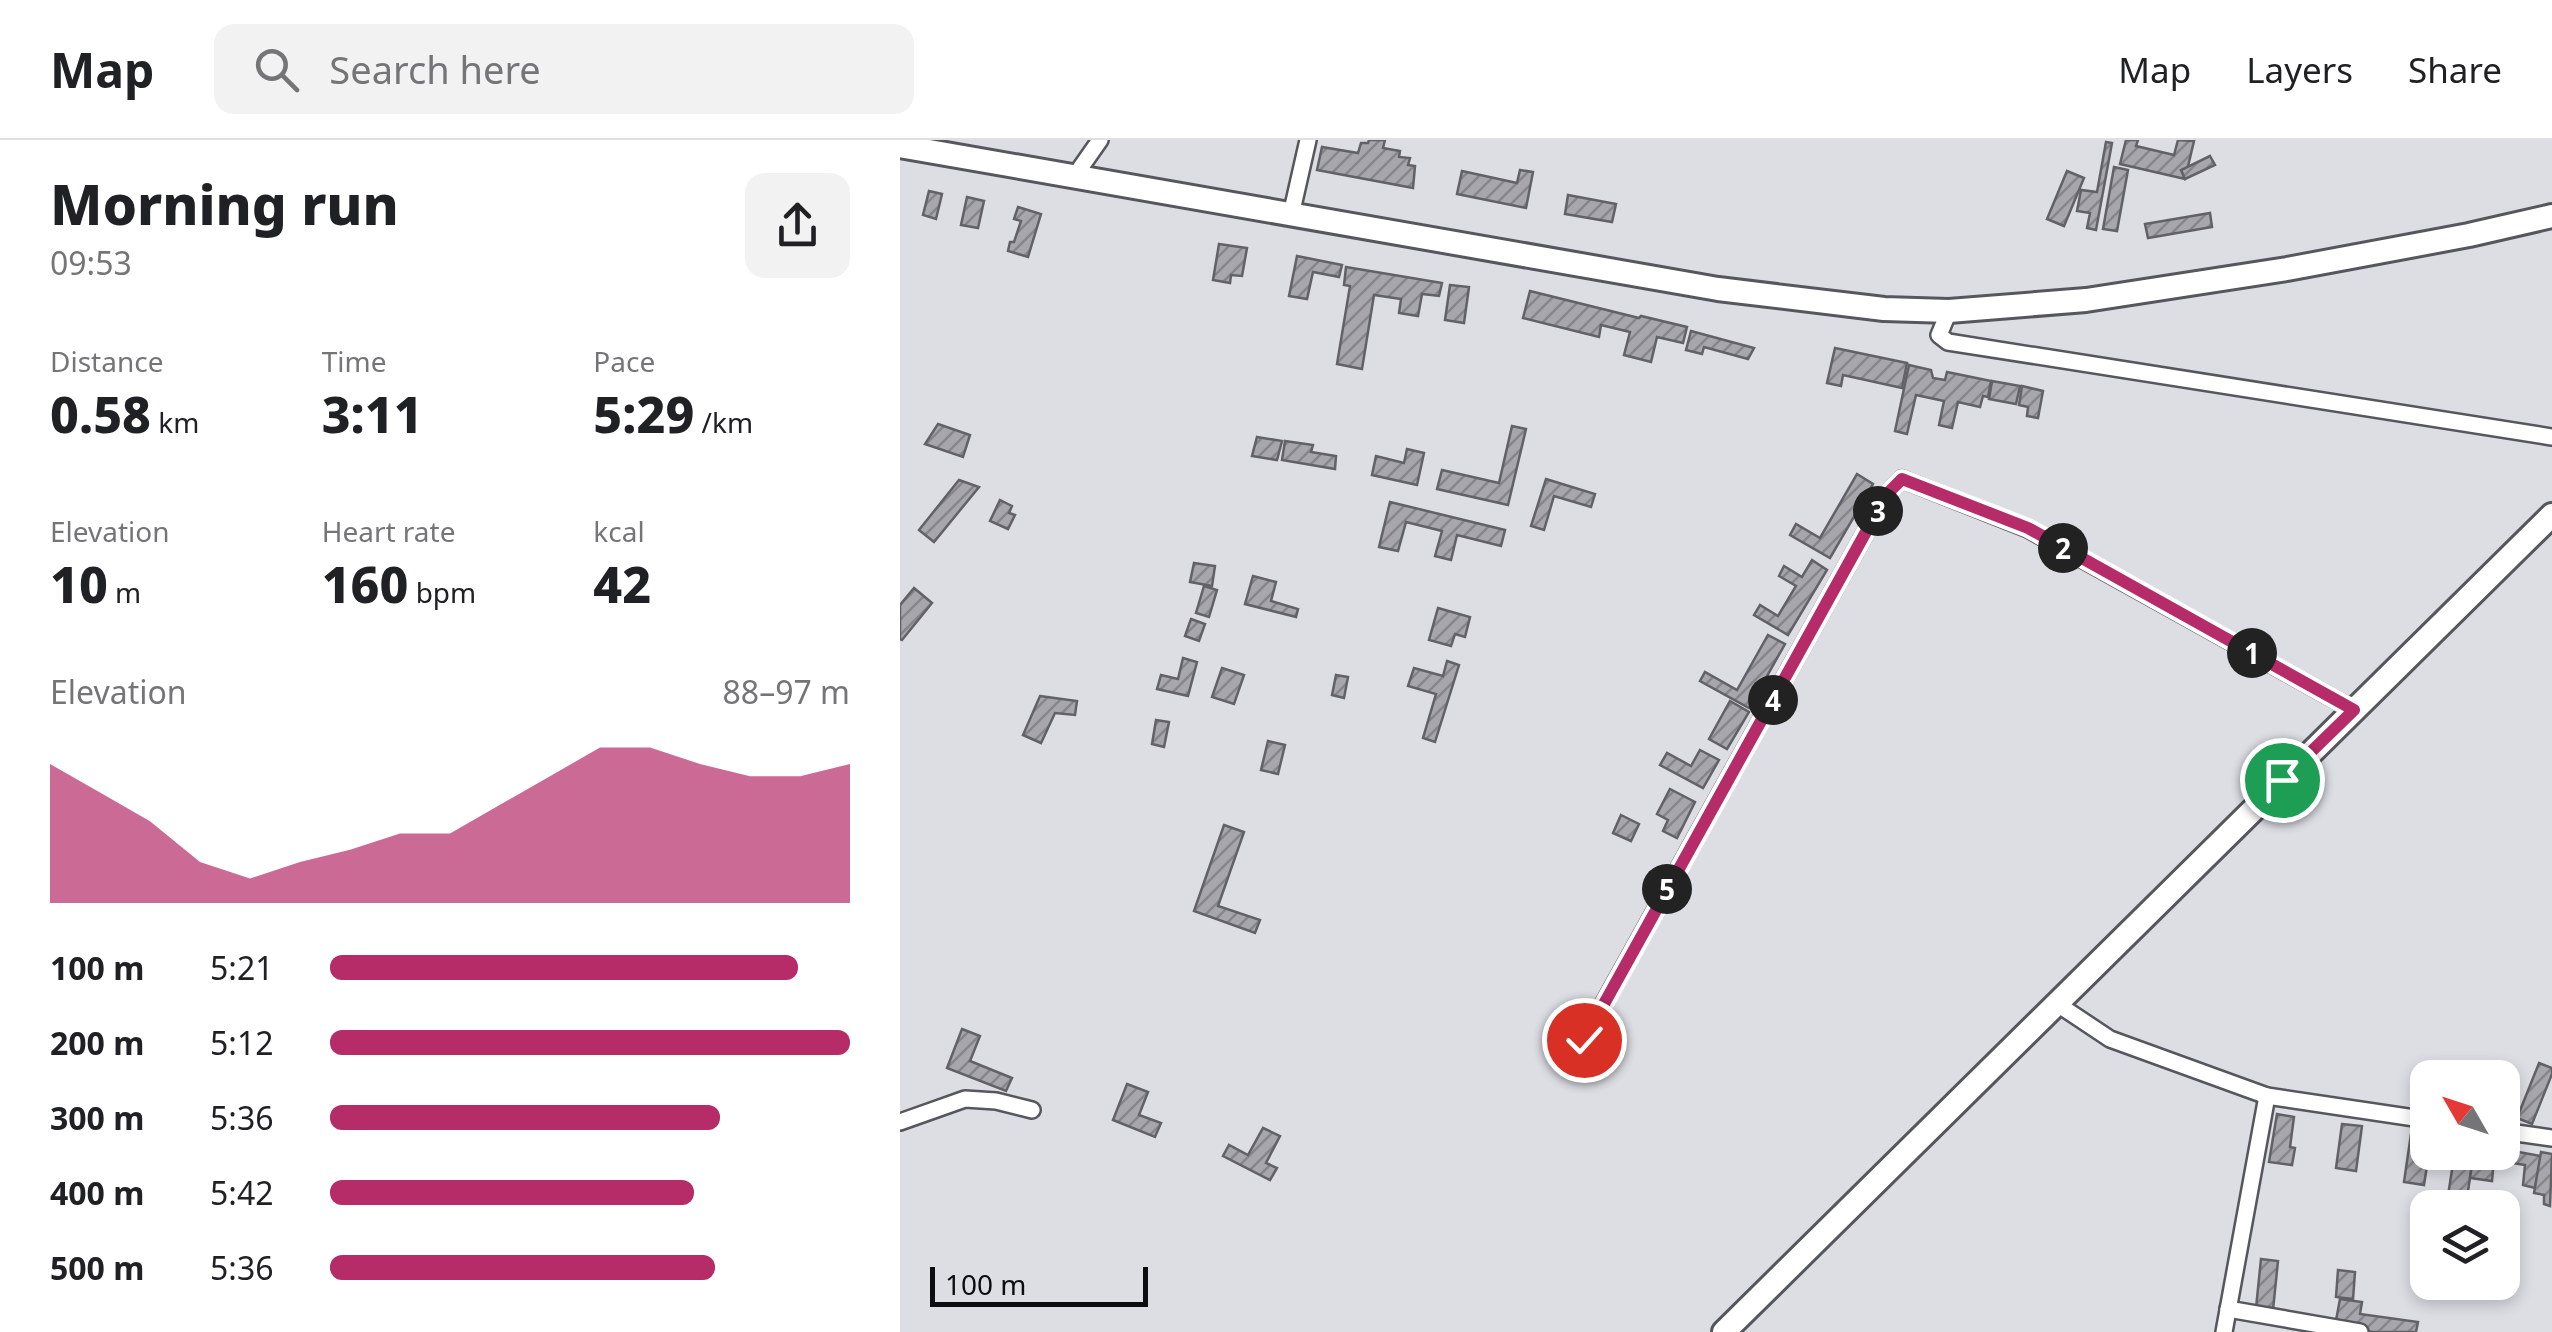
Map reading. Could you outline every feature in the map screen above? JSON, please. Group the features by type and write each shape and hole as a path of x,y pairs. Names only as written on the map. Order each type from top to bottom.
{"main road":[{"path":"900,146 1718,290 1949,311 2086,300 2288,269 2470,236 2552,216"},
{"path":"2470,236 2552,229"},
{"path":"1724,1332 2552,516"}],"street":[{"path":"1074,177 1100,140"},
{"path":"1291,215 1308,140"},
{"path":"1949,311 1939,335 1948,342 2552,437"},
{"path":"1584,1040 1887,494 1902,479 2028,528 2354,710"},
{"path":"2056,1003 2110,1039 2267,1096 2410,1117"},
{"path":"2224,1332 2267,1096"},
{"path":"900,1122 964,1099 996,1101 1032,1110"},
{"path":"2520,1134 2552,1138"},
{"path":"2228,1308 2360,1332"}],"building":[{"path":"1385,140 1383,148 1400,151 1399,157 1410,158 1408,165 1415,166 1413,188 1317,170 1322,147 1358,153 1361,143"},
{"path":"2126,140 2138,140 2136,146 2174,155 2178,140 2194,141 2185,179 2120,164"},
{"path":"2106,142 2112,143 2096,230 2087,228 2090,213 2077,211 2081,190 2097,192"},
{"path":"2210,156 2215,165 2185,179 2181,170"},
{"path":"2114,167 2128,170 2117,231 2103,229"},
{"path":"1520,170 1533,172 1526,208 1457,194 1462,171 1517,183"},
{"path":"2067,171 2084,178 2064,226 2047,219"},
{"path":"929,191 942,194 936,219 923,215"},
{"path":"1568,195 1616,204 1612,222 1565,214"},
{"path":"967,197 984,201 978,228 961,225"},
{"path":"1018,207 1041,214 1028,257 1008,251 1021,221 1014,219"},
{"path":"2210,213 2212,227 2148,238 2145,224"},
{"path":"1219,244 1247,248 1242,276 1231,275 1230,283 1213,280"},
{"path":"1297,256 1342,265 1339,277 1313,272 1307,299 1289,296"},
{"path":"1346,267 1442,283 1439,296 1422,294 1418,316 1399,313 1401,299 1374,295 1362,369 1337,364 1350,286 1344,285"},
{"path":"1450,285 1469,287 1464,323 1445,320"},
{"path":"1530,291 1687,327 1683,343 1657,337 1651,362 1624,355 1630,332 1601,325 1599,337 1523,318"},
{"path":"1691,331 1754,348 1748,359 1704,347 1702,354 1686,350"},
{"path":"1835,348 1907,363 1902,388 1843,375 1841,386 1827,383"},
{"path":"1909,365 1931,370 1933,378 1945,380 1947,372 1991,381 1988,397 1983,396 1980,407 1958,402 1952,428 1939,425 1944,401 1916,395 1907,434 1895,431"},
{"path":"1992,381 2020,386 2016,404 1989,399"},
{"path":"2022,386 2043,391 2038,418 2027,416 2028,407 2019,405"},
{"path":"938,424 970,435 963,457 925,444"},
{"path":"1512,426 1526,429 1508,505 1437,489 1442,470 1499,483"},
{"path":"1257,437 1282,441 1277,460 1252,456"},
{"path":"1285,441 1313,445 1311,452 1336,456 1335,469 1282,460"},
{"path":"1407,449 1424,453 1417,485 1372,475 1376,456 1404,463"},
{"path":"1857,474 1873,484 1830,558 1790,535 1796,524 1820,538"},
{"path":"1546,479 1595,494 1591,507 1554,496 1544,530 1531,526"},
{"path":"959,480 979,487 934,542 919,530"},
{"path":"1000,500 1012,506 1009,513 1015,515 1008,529 990,521"},
{"path":"1390,502 1505,530 1501,546 1457,535 1451,560 1435,556 1442,531 1406,522 1398,551 1379,547"},
{"path":"1812,560 1827,570 1788,635 1754,615 1760,605 1778,616 1796,586 1779,576 1784,566 1802,577"},
{"path":"1194,563 1215,566 1212,586 1190,582"},
{"path":"1253,576 1276,582 1271,601 1298,609 1296,617 1245,604"},
{"path":"1204,586 1217,590 1209,617 1196,613"},
{"path":"914,588 932,603 902,640 900,605"},
{"path":"1438,608 1470,617 1465,637 1455,634 1451,646 1429,640"},
{"path":"1191,619 1205,624 1199,641 1185,636"},
{"path":"1768,635 1785,644 1749,708 1700,681 1705,672 1737,690"},
{"path":"1183,658 1197,662 1188,696 1157,689 1161,675 1178,679"},
{"path":"1447,661 1459,665 1435,742 1423,738 1436,694 1408,686 1414,668 1443,676"},
{"path":"1222,668 1244,675 1234,704 1212,697"},
{"path":"1336,675 1348,677 1344,698 1332,695"},
{"path":"1040,696 1077,701 1075,715 1055,713 1041,743 1023,735"},
{"path":"1730,701 1749,712 1727,749 1709,739"},
{"path":"1156,720 1169,722 1164,747 1152,744"},
{"path":"1268,741 1285,745 1278,774 1261,770"},
{"path":"1700,750 1719,760 1703,788 1660,765 1667,753 1691,766"},
{"path":"1670,789 1695,802 1677,838 1663,831 1668,820 1657,814"},
{"path":"1621,815 1639,824 1631,841 1613,833"},
{"path":"1224,825 1244,832 1218,906 1260,920 1255,933 1194,911"},
{"path":"962,1029 980,1036 970,1061 1012,1078 1006,1091 947,1068"},
{"path":"2539,1063 2552,1068 2532,1124 2520,1119"},
{"path":"1127,1084 1148,1092 1139,1115 1161,1123 1155,1137 1113,1120"},
{"path":"2277,1114 2294,1117 2292,1165 2269,1162"},
{"path":"2342,1124 2362,1126 2356,1171 2336,1168"},
{"path":"1263,1128 1280,1136 1266,1163 1277,1168 1270,1180 1223,1156 1229,1145 1248,1155"},
{"path":"2410,1141 2410,1170 2426,1170 2424,1185 2404,1182"},
{"path":"2520,1152 2541,1156 2535,1188 2523,1185 2525,1165 2520,1164"},
{"path":"2541,1152 2552,1154 2550,1206 2544,1204 2544,1195 2534,1193"},
{"path":"2452,1170 2471,1170 2468,1190 2449,1190"},
{"path":"2471,1170 2493,1170 2492,1181 2470,1178"},
{"path":"2261,1259 2278,1261 2273,1310 2256,1308"},
{"path":"2338,1270 2355,1272 2353,1299 2336,1297"},
{"path":"2340,1299 2362,1302 2360,1314 2418,1322 2416,1332 2373,1332 2335,1326"}],"route":[{"path":"1584,1040 1887,494 1902,479 2028,528 2354,710 2282,780"}]}
